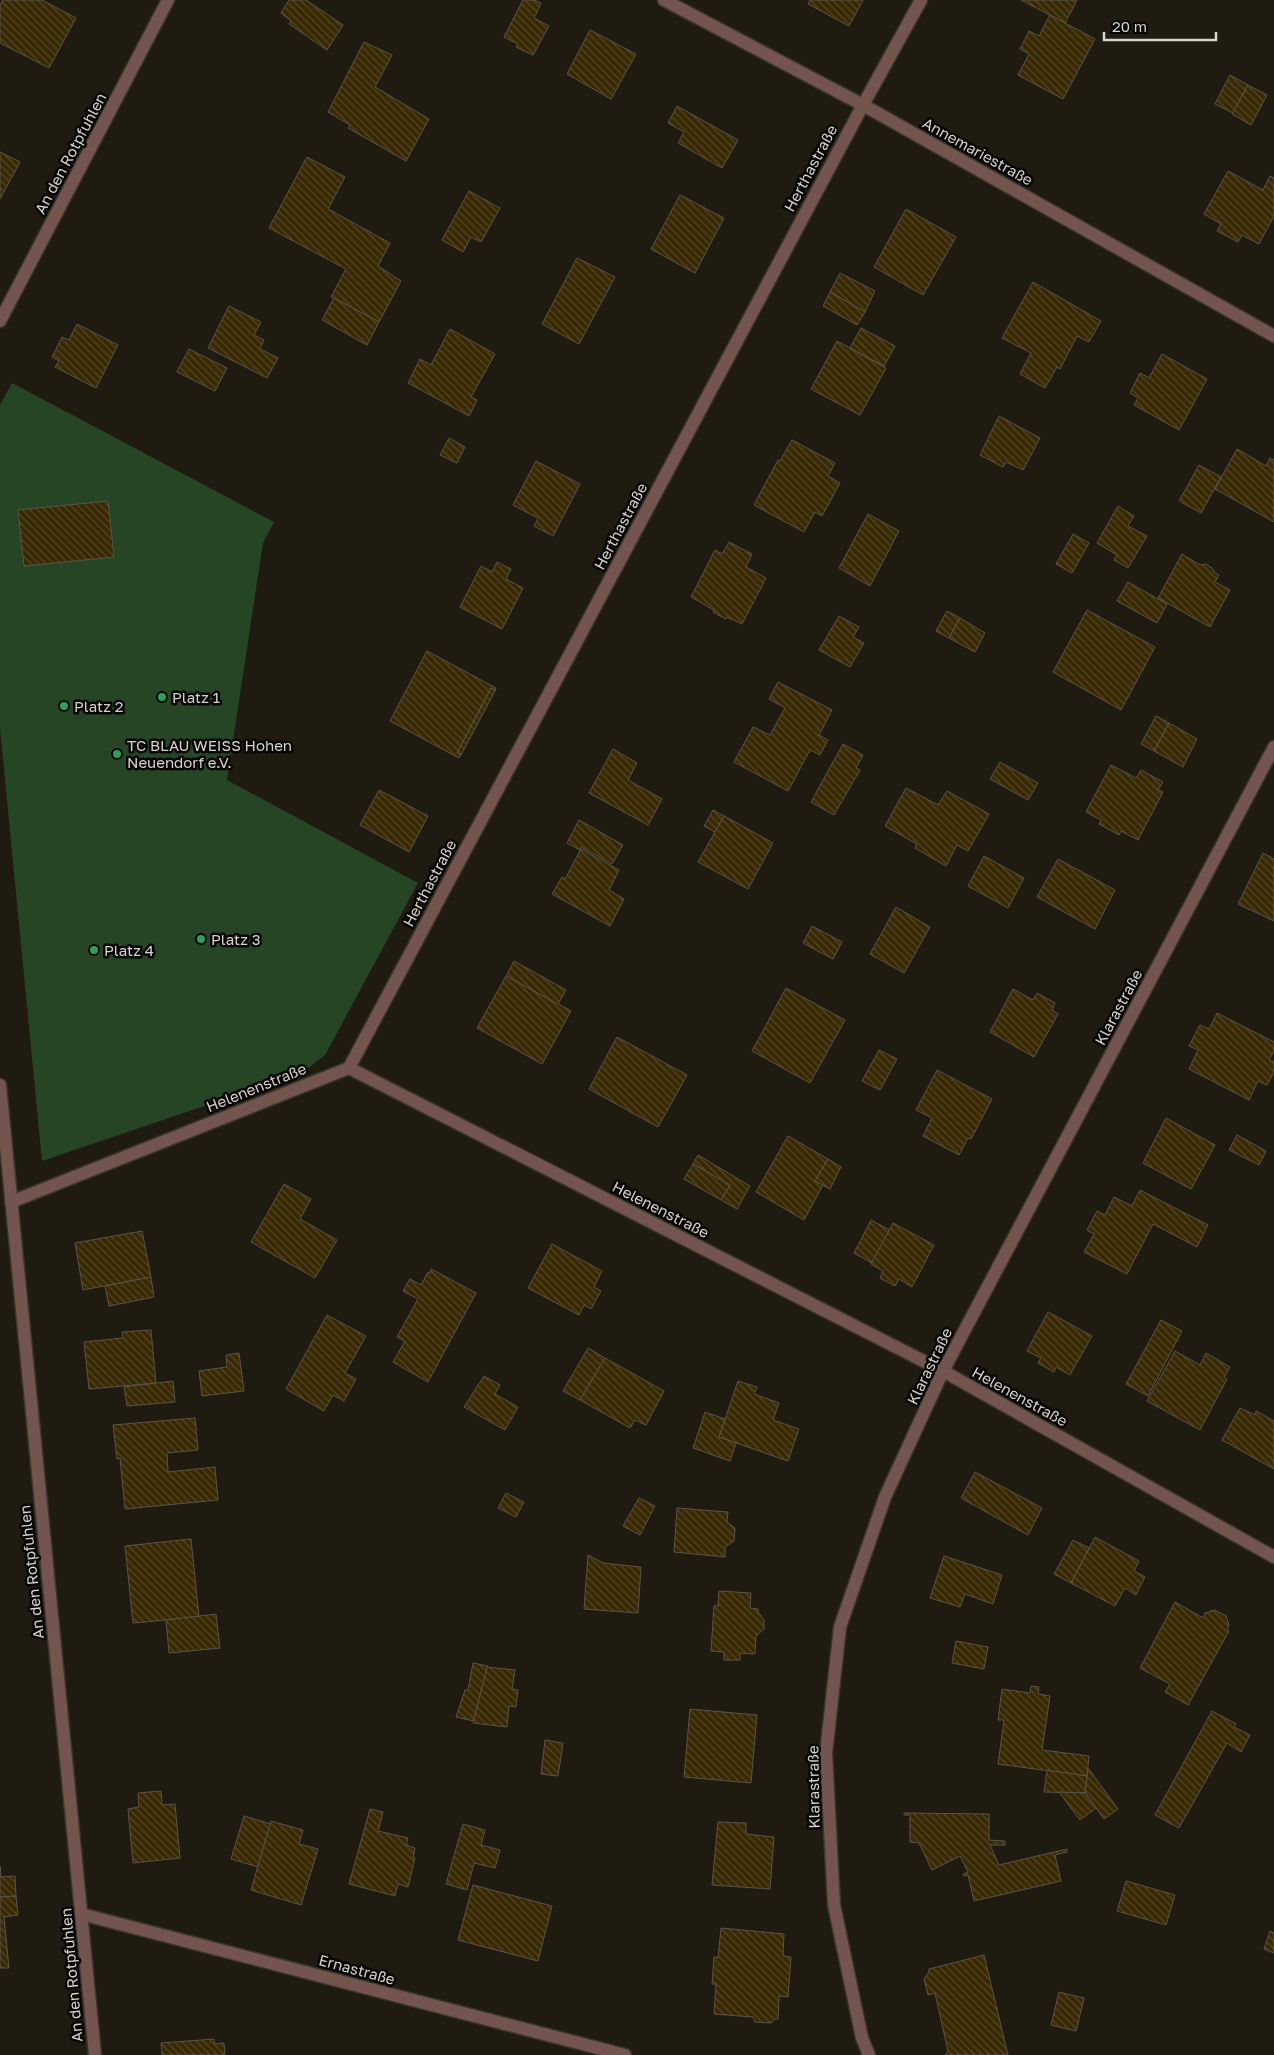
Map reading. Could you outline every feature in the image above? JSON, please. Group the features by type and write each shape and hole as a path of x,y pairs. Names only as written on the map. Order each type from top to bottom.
{"street":[{"name":"An den Rotpfuhlen","path":"0,321 168,0"},
{"name":"Annemariestraße","path":"664,0 863,105 1274,336"},
{"name":"Herthastraße","path":"349,1068 863,105 921,0"},
{"name":"Klarastraße","path":"869,2055 862,2038 834,1905 827,1744 840,1627 885,1497 943,1371 1274,747"},
{"name":"Helenenstraße","path":"11,1202 349,1068 943,1371 1274,1557"},
{"name":"An den Rotpfuhlen","path":"0,1085 95,2055"},
{"name":"Ernastraße","path":"81,1914 625,2055"}],"green space":[{"name":"TC BLAU WEISS Hohen Neuendorf e.V.","path":"12,383 274,522 263,543 227,780 418,883 325,1055 302,1073 42,1161 0,728 0,405"}],"building":[{"path":"3,0 42,0 76,18 49,68 0,43 0,5"},
{"path":"289,0 306,0 343,25 327,50 289,24 291,21 281,13"},
{"path":"523,0 534,0 541,3 534,18 549,26 533,55 516,47 518,44 504,37"},
{"path":"810,0 863,0 849,26 808,4"},
{"path":"1021,0 1077,0 1065,23"},
{"path":"1050,15 1095,39 1063,99 1018,75 1029,54 1020,49 1029,31 1039,36"},
{"path":"590,30 636,54 611,99 567,74"},
{"path":"364,42 392,55 375,87 429,119 406,161 348,128 350,125 328,112"},
{"path":"1230,75 1248,85 1233,113 1215,104"},
{"path":"1248,85 1267,95 1251,125 1232,114"},
{"path":"677,106 738,140 722,168 678,143 684,132 668,123"},
{"path":"0,152 20,162 0,199"},
{"path":"307,157 345,177 328,209 390,243 378,266 401,281 379,322 331,297 346,269 269,228"},
{"path":"1228,171 1263,190 1270,176 1274,178 1274,216 1259,244 1242,235 1238,242 1217,231 1221,224 1204,214"},
{"path":"469,191 500,208 481,242 471,237 463,252 442,240"},
{"path":"680,195 724,218 695,273 651,249"},
{"path":"906,209 956,237 923,295 874,267"},
{"path":"577,258 615,277 579,344 542,324"},
{"path":"840,273 875,291 865,312 830,292"},
{"path":"1033,282 1101,321 1089,342 1077,336 1060,369 1057,367 1045,388 1020,374 1031,353 1002,338"},
{"path":"830,292 865,312 857,325 823,306"},
{"path":"334,298 379,322 367,345 322,320"},
{"path":"229,306 261,322 254,335 264,340 260,349 278,358 267,378 208,348"},
{"path":"77,324 118,345 96,388 55,367 59,361 52,357 62,337 69,340"},
{"path":"861,328 895,346 884,366 850,348"},
{"path":"450,329 495,354 471,397 477,400 469,416 408,383 420,359 431,365"},
{"path":"837,341 886,368 860,415 811,389"},
{"path":"189,349 227,368 215,391 177,372"},
{"path":"1162,354 1207,379 1179,430 1134,405 1138,398 1130,393 1140,373 1149,378"},
{"path":"999,416 1040,438 1023,470 1006,462 1003,467 980,455"},
{"path":"449,438 465,447 457,463 440,455"},
{"path":"792,440 835,463 828,476 840,483 822,516 815,512 804,532 754,505 778,460 780,461"},
{"path":"1237,449 1266,466 1270,458 1274,460 1274,522 1215,489"},
{"path":"536,461 580,484 553,536 534,526 538,518 513,505"},
{"path":"1199,465 1221,477 1201,513 1179,501"},
{"path":"108,501 114,557 24,566 18,510"},
{"path":"1118,506 1134,516 1128,526 1147,536 1128,568 1114,560 1117,555 1097,543"},
{"path":"868,514 899,531 870,586 839,568"},
{"path":"1073,534 1089,543 1072,573 1056,564"},
{"path":"729,542 752,554 746,567 766,578 742,624 727,617 726,619 691,597 715,550 722,554"},
{"path":"1182,554 1200,565 1206,564 1212,568 1219,575 1215,582 1230,590 1210,627 1158,598"},
{"path":"497,562 511,569 506,579 523,588 502,629 460,607 481,566 492,572"},
{"path":"1128,582 1167,604 1157,623 1117,601"},
{"path":"1087,610 1155,647 1121,710 1053,672"},
{"path":"947,611 960,618 949,638 936,631"},
{"path":"839,616 859,627 853,637 864,643 850,667 819,650"},
{"path":"960,618 985,633 975,652 949,638"},
{"path":"427,651 496,688 495,691 491,688 457,753 461,755 459,758 390,721"},
{"path":"778,682 832,710 819,735 828,740 820,755 810,750 788,791 734,762 753,727 770,735 785,708 769,699"},
{"path":"491,688 495,691 461,755 457,753"},
{"path":"1156,716 1169,723 1154,751 1141,744"},
{"path":"1169,723 1197,739 1183,767 1154,751"},
{"path":"843,744 863,755 856,768 860,770 834,815 811,802"},
{"path":"613,749 637,763 628,780 662,799 648,825 589,793"},
{"path":"1000,762 1038,783 1028,800 990,779"},
{"path":"1111,765 1136,778 1141,770 1163,782 1158,790 1163,792 1138,840 1121,831 1119,835 1099,824 1101,820 1086,812"},
{"path":"906,788 938,805 947,791 989,814 968,851 957,845 946,866 915,848 917,844 885,826"},
{"path":"379,790 428,816 409,852 360,825"},
{"path":"713,810 724,816 715,832 704,826"},
{"path":"724,816 773,843 748,889 698,862"},
{"path":"579,820 623,845 612,864 581,847 580,850 567,843"},
{"path":"581,849 619,870 609,890 624,899 610,926 552,894 562,877 565,879"},
{"path":"1263,853 1274,859 1274,921 1238,904"},
{"path":"984,856 1024,878 1008,908 968,886"},
{"path":"1058,859 1115,890 1095,929 1037,897"},
{"path":"896,907 930,927 904,973 870,954"},
{"path":"812,926 842,942 833,959 803,943"},
{"path":"514,961 566,990 558,1004 506,976"},
{"path":"506,976 571,1011 542,1064 477,1028"},
{"path":"786,988 845,1020 810,1083 752,1051"},
{"path":"1013,989 1033,1000 1037,993 1055,1003 1052,1010 1058,1014 1034,1057 990,1032"},
{"path":"1217,1013 1274,1042 1274,1051 1269,1060 1274,1062 1274,1072 1267,1085 1258,1081 1249,1100 1189,1069 1198,1050 1189,1046 1200,1025 1209,1029"},
{"path":"617,1037 687,1075 658,1127 589,1089"},
{"path":"879,1050 897,1059 880,1090 862,1081"},
{"path":"937,1070 992,1099 971,1139 968,1138 959,1155 923,1136 932,1118 916,1110"},
{"path":"1166,1118 1215,1145 1191,1189 1143,1163"},
{"path":"1237,1135 1266,1151 1259,1165 1229,1150"},
{"path":"788,1136 828,1159 815,1181 823,1185 804,1220 756,1192"},
{"path":"698,1155 750,1186 737,1209 721,1200 730,1185 693,1164"},
{"path":"828,1159 841,1167 830,1189 815,1181"},
{"path":"693,1164 730,1185 721,1200 684,1179"},
{"path":"284,1184 311,1199 300,1219 337,1240 315,1278 251,1242"},
{"path":"1140,1190 1208,1225 1197,1247 1153,1224 1127,1274 1084,1252 1094,1234 1087,1230 1097,1211 1105,1215 1114,1197 1132,1206"},
{"path":"871,1220 890,1230 872,1263 854,1253"},
{"path":"893,1223 934,1245 912,1287 899,1279 895,1286 880,1278 883,1271 871,1264"},
{"path":"142,1231 151,1277 83,1290 75,1243"},
{"path":"552,1244 602,1271 594,1287 601,1291 591,1309 584,1305 579,1315 528,1288"},
{"path":"431,1269 476,1293 428,1382 393,1362 405,1341 397,1337 418,1299 403,1291 410,1279 421,1285"},
{"path":"151,1277 154,1297 109,1306 105,1286"},
{"path":"1048,1312 1092,1336 1070,1375 1056,1367 1054,1372 1038,1363 1041,1358 1027,1351"},
{"path":"327,1315 366,1336 345,1373 356,1379 344,1401 333,1395 324,1411 286,1389"},
{"path":"1161,1320 1182,1331 1148,1396 1126,1384"},
{"path":"151,1330 156,1383 89,1389 84,1342 123,1338 122,1332"},
{"path":"588,1348 605,1358 580,1400 563,1391"},
{"path":"1175,1351 1200,1365 1206,1353 1230,1367 1224,1377 1227,1379 1200,1430 1147,1401"},
{"path":"239,1353 244,1391 202,1396 199,1371 227,1367 226,1355"},
{"path":"605,1358 664,1391 646,1425 635,1420 630,1428 580,1400"},
{"path":"484,1376 500,1385 495,1394 518,1407 505,1430 464,1407"},
{"path":"173,1381 175,1402 127,1406 124,1387"},
{"path":"738,1381 757,1387 754,1394 779,1403 773,1420 799,1429 788,1461 719,1437"},
{"path":"1240,1408 1255,1415 1256,1411 1274,1421 1274,1469 1222,1440"},
{"path":"705,1412 725,1419 719,1437 736,1443 730,1461 693,1448"},
{"path":"195,1418 198,1450 167,1453 168,1472 215,1467 218,1500 125,1509 120,1458 117,1459 113,1425"},
{"path":"975,1472 1042,1508 1028,1535 961,1498"},
{"path":"506,1493 524,1502 516,1517 498,1508"},
{"path":"639,1498 655,1506 640,1535 623,1526"},
{"path":"677,1508 728,1512 727,1522 735,1528 734,1541 725,1547 725,1557 674,1552"},
{"path":"1095,1537 1139,1561 1134,1571 1145,1577 1136,1595 1125,1588 1115,1606 1071,1583"},
{"path":"191,1539 199,1617 133,1623 125,1546"},
{"path":"1073,1540 1089,1548 1071,1583 1054,1574"},
{"path":"588,1555 603,1563 641,1567 638,1613 584,1609"},
{"path":"944,1556 1002,1575 993,1604 965,1594 960,1607 930,1598"},
{"path":"719,1591 751,1593 750,1608 758,1609 764,1620 764,1629 756,1636 755,1654 740,1653 740,1660 724,1660 724,1652 711,1651 714,1606 718,1606"},
{"path":"1175,1602 1203,1618 1205,1613 1215,1610 1226,1616 1229,1625 1227,1630 1229,1631 1188,1705 1165,1692 1170,1684 1140,1668"},
{"path":"216,1614 220,1648 169,1653 166,1620"},
{"path":"956,1641 988,1647 984,1669 952,1663"},
{"path":"473,1663 488,1666 474,1721 456,1717 465,1690 468,1690"},
{"path":"487,1667 515,1670 512,1689 518,1690 516,1707 509,1706 507,1727 473,1723"},
{"path":"1031,1686 1039,1687 1038,1694 1050,1696 1042,1750 1089,1756 1087,1776 998,1764 1004,1720 998,1720 1002,1689 1030,1693"},
{"path":"690,1709 757,1715 751,1783 684,1777"},
{"path":"1212,1711 1236,1724 1234,1727 1250,1735 1241,1752 1227,1743 1179,1828 1155,1815"},
{"path":"545,1740 563,1743 558,1776 541,1774"},
{"path":"1088,1768 1118,1809 1104,1819 1085,1793"},
{"path":"1047,1770 1087,1776 1085,1793 1044,1792"},
{"path":"161,1791 162,1805 175,1804 180,1858 133,1863 128,1809 139,1807 138,1793"},
{"path":"1059,1792 1085,1793 1096,1808 1080,1820"},
{"path":"370,1809 383,1812 378,1831 408,1838 406,1845 415,1848 413,1858 415,1858 408,1887 398,1884 395,1896 349,1884"},
{"path":"904,1813 989,1814 989,1840 1005,1841 1005,1845 990,1845 999,1865 1067,1849 1067,1852 1055,1855 1061,1881 974,1901 968,1875 964,1876 963,1874 968,1872 960,1856 932,1870 919,1843 910,1842 910,1815 904,1815"},
{"path":"244,1816 271,1824 258,1867 231,1859"},
{"path":"271,1821 303,1830 299,1844 318,1849 301,1905 251,1890"},
{"path":"718,1822 746,1823 746,1834 774,1837 770,1889 712,1885"},
{"path":"463,1824 485,1830 481,1845 500,1850 495,1868 474,1863 467,1890 446,1884"},
{"path":"0,1866 1,1877 15,1876 16,1896 0,1897"},
{"path":"1126,1881 1175,1895 1166,1925 1117,1911"},
{"path":"473,1885 552,1906 538,1961 458,1940"},
{"path":"16,1896 18,1915 4,1917 9,1968 0,1968 0,1897"},
{"path":"721,1928 784,1934 783,1956 791,1957 788,1997 779,1996 778,2019 771,2023 755,2022 753,2017 714,2014 716,1984 712,1984 714,1957 718,1958"},
{"path":"1270,1931 1274,1933 1274,1953 1264,1949"},
{"path":"984,1955 1008,2055 945,2055 948,2051 935,1993 928,1995 924,1979 929,1969"},
{"path":"1059,1992 1084,1998 1076,2031 1051,2025"},
{"path":"214,2039 215,2044 224,2043 225,2055 162,2055 161,2043"}],"place":[{"name":"Platz 1","path":"162,697"},
{"name":"Platz 2","path":"64,706"},
{"name":"TC BLAU WEISS Hohen Neuendorf e.V.","path":"117,754"},
{"name":"Platz 3","path":"201,939"},
{"name":"Platz 4","path":"94,950"}]}
